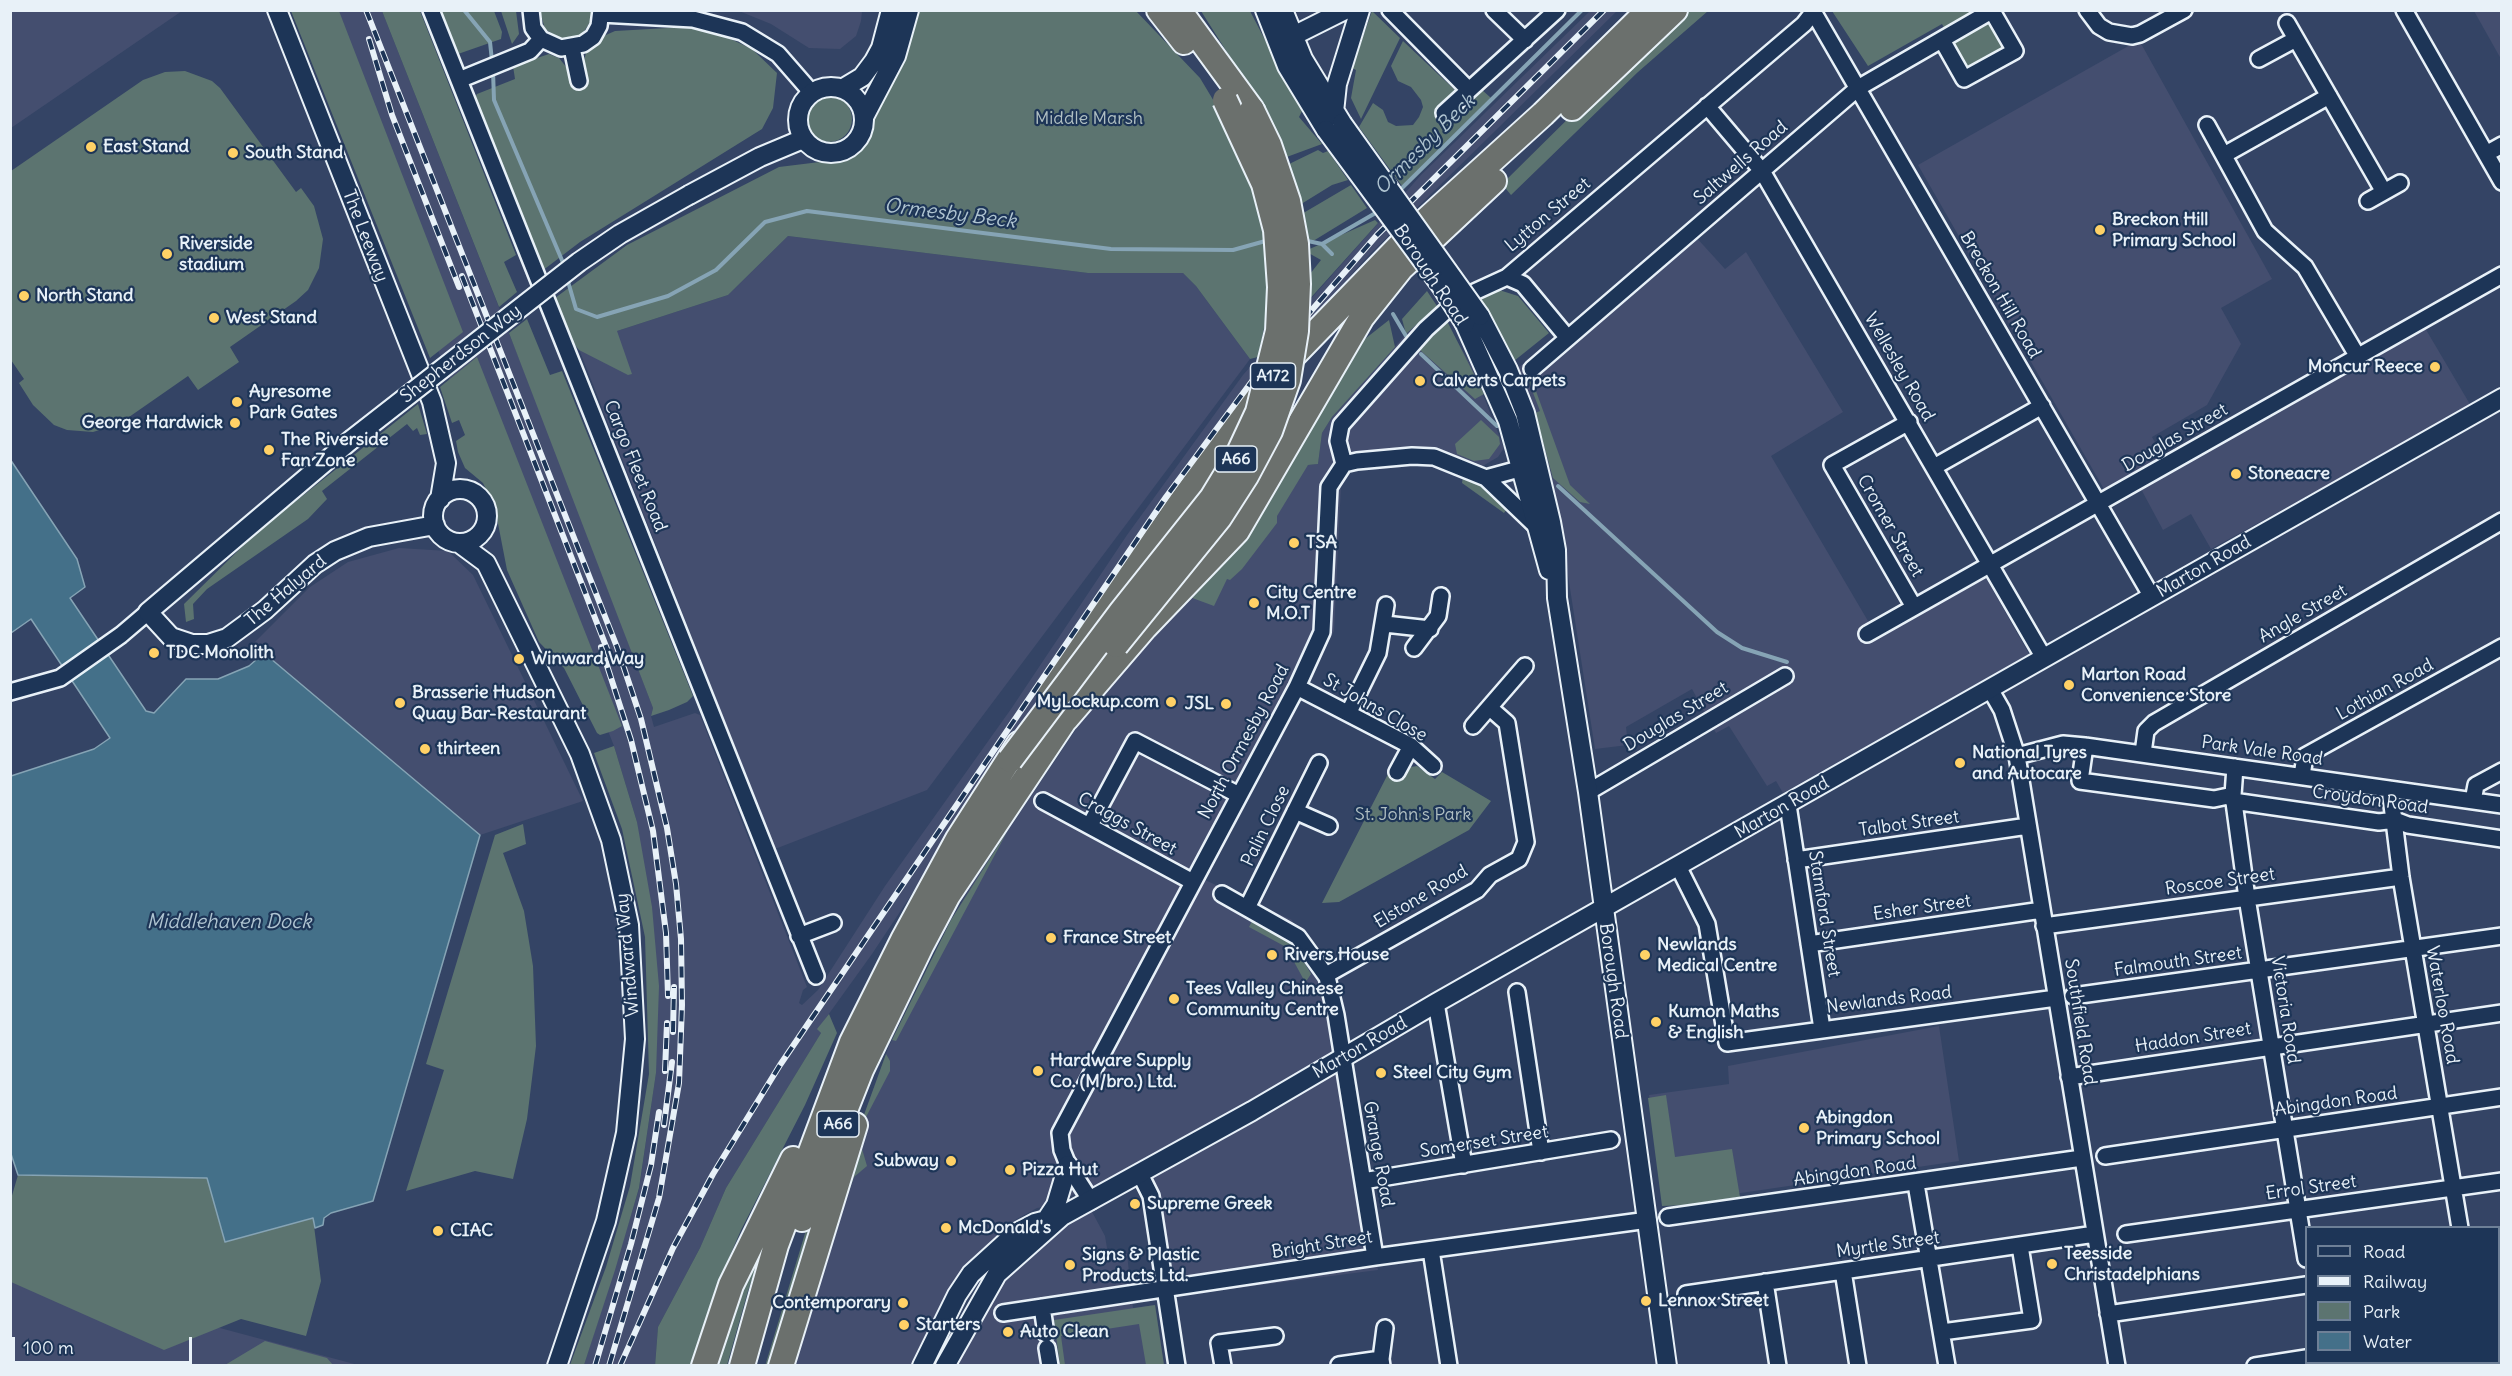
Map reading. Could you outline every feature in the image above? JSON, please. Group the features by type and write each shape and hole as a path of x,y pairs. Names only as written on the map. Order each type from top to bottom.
{"highway":[{"name":"A66","path":"742,1365 776,1245 852,1042 903,940 958,839 1010,760 1122,611 1212,498 1237,457 1258,412 1278,331 1280,287 1276,230 1264,184 1226,100 1187,25 1151,10"},
{"name":"A66","path":"759,1365 785,1272 830,1145 861,1070 948,896 1116,645 1219,518 1246,476 1270,431 1288,380 1296,331 1298,284 1296,244 1288,201 1269,145 1252,110 1187,25 1159,10"},
{"name":"A172","path":"1010,760 1048,692 1153,538 1260,390 1414,231 1543,114 1649,10"},
{"name":"A172","path":"1066,719 1145,627 1237,531 1258,499 1362,317 1401,268 1675,10"},
{"path":"781,1365 850,1137 898,1018 934,946 948,896"},
{"name":"A66","path":"704,1365 731,1285 807,1129 835,1063 852,1042"}],"street":[{"name":"The Leeway","path":"278,10 432,402 446,463 440,499"},
{"name":"Cargo Fleet Road","path":"431,10 466,77 816,976"},
{"path":"531,10 533,28 541,39 550,45 572,48 593,37 601,12 693,19 742,32 778,54 812,93"},
{"path":"842,89 862,77 874,61 881,48 891,10"},
{"path":"864,117 861,107 852,94 832,87 812,93 805,99 799,111 798,121 803,139 819,150 831,153 843,151 854,143 861,133 864,117 896,56 909,10"},
{"name":"Borough Road","path":"1266,10 1286,40"},
{"name":"Borough Road","path":"1283,10 1287,66 1334,122 1480,316 1508,370 1525,413 1536,526 1557,598 1588,792 1667,1365"},
{"path":"1286,40 1345,10"},
{"path":"1334,122 1336,84 1360,10"},
{"path":"1390,10 1469,90"},
{"path":"1494,10 1525,40"},
{"path":"1444,113 1557,10"},
{"path":"2087,10 2099,26 2109,32 2132,36 2184,10"},
{"path":"2404,10 2502,182"},
{"path":"1942,39 1964,79 2015,51 1993,11"},
{"name":"Saltwells Road","path":"1532,369 1858,88 1993,11"},
{"name":"Breckon Hill Road","path":"1814,12 2152,597"},
{"name":"Lytton Street","path":"1344,464 1338,441 1341,425 1426,329 1459,299 1507,277 1804,24 1814,12"},
{"path":"2287,23 2384,192"},
{"path":"466,77 530,51 541,39"},
{"path":"2259,59 2296,39"},
{"path":"572,48 579,81"},
{"path":"2224,155 2329,96"},
{"name":"Wellesley Road","path":"1707,106 1762,171 2044,658"},
{"name":"Borough Road","path":"1334,122 1465,324 1530,466 1556,550 1557,598"},
{"path":"2207,126 2265,231 2305,267 2358,357"},
{"name":"Shepherdson Way","path":"148,612 351,441 579,262 620,234 689,195 760,157 803,139"},
{"path":"2486,153 2502,145"},
{"path":"2368,201 2400,183"},
{"name":"Douglas Street","path":"1867,634 2502,275"},
{"path":"1507,277 1523,284 1567,337"},
{"name":"Marton Road","path":"922,1365 971,1274 991,1253 1016,1233 1091,1201 1140,1174 1603,908 2501,400"},
{"path":"1934,467 2042,406"},
{"name":"Cromer Street","path":"1909,422 1832,465 1914,607"},
{"path":"1344,464 1412,456 1434,457 1486,478 1536,526"},
{"name":"The Leeway","path":"446,463 466,491"},
{"name":"North Ormesby Road","path":"1091,1201 1068,1165 1062,1150 1060,1133 1297,687 1322,632 1329,487 1344,464"},
{"path":"1486,478 1530,466"},
{"path":"455,490 466,491 480,499 487,516 484,528 474,539 459,543 444,538 435,525 433,516 440,499 455,490"},
{"name":"Angle Street","path":"2143,753 2146,731 2154,723 2502,521"},
{"name":"The Halyard","path":"148,612 171,637 178,640 192,644 219,641 235,633 266,610 315,564 335,551 369,537 435,525"},
{"name":"Windward Way","path":"484,528 486,562 580,754 596,797 622,884 633,962 635,1039 626,1133 606,1221 557,1365"},
{"name":"Windward Way","path":"459,543 486,562"},
{"path":"1414,648 1438,616 1441,596"},
{"path":"1349,712 1378,653 1385,624 1386,604"},
{"path":"10,692 60,678 121,635 148,612"},
{"path":"1385,624 1430,629"},
{"name":"Lothian Road","path":"2302,776 2305,756 2502,647"},
{"path":"1473,726 1525,666"},
{"name":"Douglas Street","path":"1588,792 1785,676"},
{"name":"St Johns Close","path":"1297,687 1411,746 1433,766"},
{"name":"Southfield Road","path":"1990,689 2002,710 2017,756 2116,1365"},
{"name":"Elstone Road","path":"1326,976 1477,890 1490,875 1519,859 1526,842 1508,723 1490,708"},
{"path":"1089,825 1135,741 1239,795"},
{"name":"Park Vale Road","path":"2017,756 2063,744 2085,746 2502,805"},
{"path":"1397,772 1411,746"},
{"name":"Croydon Road","path":"2085,746 2080,781 2214,799 2233,798 2379,822 2396,820 2408,825 2502,839"},
{"name":"Palin Close","path":"1248,906 1319,763"},
{"name":"Victoria Road","path":"2235,766 2233,798 2247,898 2305,1248"},
{"path":"2473,801 2476,785 2502,771"},
{"name":"Waterloo Road","path":"2390,789 2396,820 2401,877 2460,1226"},
{"name":"Craggs Street","path":"1043,801 1193,882"},
{"name":"Stamford Street","path":"1788,804 1822,1029"},
{"path":"1295,811 1329,826"},
{"name":"Talbot Street","path":"1796,860 2028,826"},
{"name":"Newlands Road","path":"1678,866 1707,924 1727,1043 2056,998"},
{"name":"Roscoe Street","path":"2044,926 2401,877"},
{"path":"1222,894 1248,906 1298,937 1326,976"},
{"name":"Esher Street","path":"1809,944 2042,910"},
{"path":"800,936 833,923"},
{"name":"Falmouth Street","path":"2073,996 2502,936"},
{"name":"Grange Road","path":"1326,976 1336,1015 1375,1257"},
{"path":"1517,992 1541,1152"},
{"path":"1436,1003 1464,1165"},
{"name":"Haddon Street","path":"2069,1077 2502,1013"},
{"name":"Abingdon Road","path":"2105,1156 2502,1097"},
{"name":"Somerset Street","path":"1363,1181 1611,1140"},
{"name":"Abingdon Road","path":"1668,1217 1916,1184 2082,1158"},
{"path":"1054,1218 1068,1165"},
{"path":"1140,1174 1151,1196 1177,1365"},
{"name":"Errol Street","path":"2126,1234 2502,1181"},
{"path":"1916,1184 1947,1365"},
{"name":"Marton Road","path":"945,1365 997,1274 1054,1218"},
{"name":"Bright Street","path":"1003,1313 1375,1257 1648,1220"},
{"name":"Myrtle Street","path":"1686,1294 2095,1234"},
{"path":"1942,1332 2032,1320 2020,1246"},
{"path":"1431,1250 1449,1365"},
{"path":"1843,1271 1858,1365"},
{"path":"1765,1282 1778,1365"},
{"path":"2108,1314 2305,1285"},
{"path":"1042,1307 1050,1365"},
{"path":"946,1318 964,1329"},
{"path":"1339,1365 1381,1362 1385,1328"},
{"path":"1223,1365 1219,1343 1275,1336"},
{"path":"2254,1365 2305,1358"}],"shaded area":[{"path":"11,10 182,10 182,11 11,128"},
{"path":"302,11 382,11 575,500 653,708 651,716 654,727 695,713 700,715 807,987 803,990 799,1003 802,1005 818,990 885,886 1011,709 1127,535 1243,375 1421,175 1590,11 1617,11 1370,254 1314,316 1249,395 1139,552 872,954 818,1029 821,1033 726,1188 700,1248 658,1327 655,1365 584,1365 639,1189 656,1073 637,822 614,746 597,703 498,500"},
{"path":"739,11 862,11 856,36 840,49 809,48 771,24"},
{"path":"2474,11 2501,11 2501,59"},
{"name":"Breckon Hill Primary School","path":"2139,40 2272,279 2221,308 2241,344 2207,405 2152,437 2163,456 2104,489 1918,165"},
{"path":"1694,235 1725,269 1746,252 1843,412 1771,456 1878,638 1986,578 2029,654 1783,793 1776,781 1767,786 1729,726 1716,733 1692,689 1626,727 1628,745 1595,749 1562,537 1515,370"},
{"path":"788,236 1088,273 1183,273 1196,286 1250,359 927,790 775,849 577,344 728,295"},
{"path":"1437,306 1472,367 1504,448 1498,457 1481,467 1455,458 1342,464 1334,631 1205,880 1292,920 1323,990 1331,1049 1349,1066 1378,1270 1206,1292 1202,1288 1173,1293 1146,1179 1091,1210 1080,1191 1052,1206 1037,1208 1015,1220 963,1272 944,1300 915,1365 788,1366 860,1126 889,1046 951,920 974,881 1084,717 1179,601 1308,465 1318,464 1322,433 1332,417 1406,334"},
{"path":"2425,328 2471,406 2211,549 2191,514 2163,530 2141,489"},
{"path":"399,548 448,551 473,575 583,801 480,835 253,644 310,587 348,562"},
{"name":"Abingdon Primary School","path":"1939,1026 1959,1161 1666,1204 1649,1095 1729,1084 1728,1066"},
{"path":"1091,1210 1105,1236 1107,1248 1119,1255 1127,1254 1133,1308 1155,1305 1164,1365 955,1365 1008,1268 1039,1240"},
{"path":"11,1272 358,1365 11,1365"}],"green space":[{"name":"Middle Marsh","path":"916,10 1136,11 1200,78 1224,118 1249,171 1262,217 1267,263 1266,319 1258,357 1250,359 1196,286 1183,273 1088,273 788,236 728,295 617,331 632,374 628,375 579,350 574,344 555,298 627,245 779,167 836,160 858,150 870,129 874,111"},
{"path":"291,11 339,11 463,332 430,358"},
{"path":"382,11 420,11 516,255 504,262 517,292 499,307"},
{"path":"440,11 494,11 502,32 501,39 458,54"},
{"path":"501,11 516,11 519,34 512,44"},
{"path":"540,11 592,11 592,19 581,36 562,40 545,29"},
{"path":"1201,11 1250,11 1302,111 1299,117 1322,144 1284,158 1249,87"},
{"path":"1372,11 1400,38 1361,119 1351,98 1356,70 1352,68"},
{"path":"1677,11 1708,11 1638,72 1511,195 1502,184"},
{"path":"1832,11 1988,11 2008,46 1966,67 1942,24 1868,66"},
{"path":"703,26 752,49 777,73 773,108 762,129 580,242 542,271 474,99 477,94 515,79 513,66 549,54 559,58 567,68 572,85 584,81 582,67 586,53 599,38 615,31"},
{"path":"1403,41 1457,92 1438,110 1448,122 1481,89 1491,98 1402,186 1359,127 1373,103 1383,110 1388,122 1396,126 1413,125 1419,117 1423,107 1421,100 1411,87 1398,81 1391,66"},
{"name":"Riverside stadium","path":"185,71 212,81 220,88 296,192 301,188 314,206 323,239 319,268 308,290 296,301 230,347 239,362 198,390 188,376 119,424 93,432 67,430 54,425 33,405 19,383 24,379 11,360 11,171 143,80 165,72"},
{"path":"829,96 845,103 852,119 845,135 829,142 813,135 806,119 813,103"},
{"path":"1318,150 1323,153 1328,151 1348,180 1332,185 1298,206 1287,165"},
{"path":"1351,185 1367,208 1305,246 1300,215"},
{"path":"1375,220 1378,223 1307,302 1306,279 1321,260 1305,251"},
{"path":"1496,289 1518,296 1549,333 1514,361 1478,296"},
{"path":"1427,291 1437,306 1406,334 1402,319"},
{"path":"527,319 550,375 562,371 693,696 687,702 669,710 651,716 653,708 509,333"},
{"path":"1389,320 1395,347 1332,417 1322,433 1318,464 1308,465 1277,516 1277,523 1242,569 1230,580 1227,579 1214,606 1187,596 1347,353"},
{"path":"1447,321 1484,394 1475,399 1420,350"},
{"path":"1566,346 1568,348 1532,380 1570,485 1590,504 1580,502 1553,478 1535,413 1540,411 1527,377"},
{"path":"477,357 622,726 613,731 600,735 597,733 564,668 539,642 507,570 495,508 483,483 465,468 458,452 456,441 465,435 459,420 452,423 440,387"},
{"path":"418,404 427,434 420,435 417,428 413,431 407,424 322,491 327,499 308,519 207,589 193,604 194,619 186,622 184,604 257,532"},
{"path":"1481,420 1499,437 1500,444 1489,459 1474,461 1457,454 1455,444"},
{"path":"1463,476 1491,491 1510,505 1504,513 1462,483"},
{"path":"614,746 637,822 652,907 659,986 656,1073 639,1188 615,1270 584,1365 570,1365 606,1267 630,1186 649,1074 645,937 622,829 594,753"},
{"name":"St. John's Park","path":"1417,766 1435,779 1442,772 1491,801 1469,830 1339,902 1322,903 1390,770 1402,776 1411,767"},
{"path":"523,824 526,844 503,853 524,911 533,966 536,1046 527,1119 513,1179 475,1171 406,1191 444,1070 426,1064 495,835"},
{"path":"1008,830 896,1041 892,1040 951,920"},
{"path":"1252,921 1294,945 1311,974 1305,982 1286,947 1249,927"},
{"path":"829,1014 837,1033 805,1105 741,1230 719,1281 696,1365 655,1366 658,1327 700,1248 726,1188 821,1033 817,1029"},
{"path":"886,1054 890,1061 890,1071 865,1119 860,1142 867,1166 854,1177 833,1237 860,1126"},
{"path":"1666,1095 1675,1157 1732,1149 1740,1197 1687,1205 1662,1206 1648,1098"},
{"path":"18,1175 207,1178 225,1242 313,1218 321,1281 306,1336 241,1319 164,1350 11,1282 11,1199"},
{"path":"816,1197 823,1199 775,1365 765,1366"},
{"path":"771,1225 748,1291 727,1365 711,1366 731,1295"},
{"path":"1155,1305 1164,1365 1146,1365 1139,1324 1061,1336 1065,1365 1060,1365 1054,1320"},
{"path":"265,1341 327,1358 333,1365 225,1365"}],"water":[{"name":"Middlehaven Dock","path":"10,459 77,559 85,587 70,598 146,711 154,713 186,679 218,679 249,666 264,653 480,835 373,1201 331,1213 324,1218 323,1225 315,1228 313,1218 225,1242 207,1178 18,1175 10,1151 11,776 94,749 110,738 31,619 11,633"}],"waterway":[{"name":"Ormesby Beck","path":"464,10 490,42 492,61"},
{"name":"Ormesby Beck","path":"1397,193 1582,10"},
{"name":"Ormesby Beck","path":"493,71 494,100 564,265"},
{"name":"Ormesby Beck","path":"567,278 576,309 597,317 668,296 716,270 765,222 807,211 1111,249 1233,250 1269,240"},
{"name":"Ormesby Beck","path":"1303,240 1322,244 1379,211"},
{"path":"1322,244 1332,254"},
{"path":"1393,314 1406,336"},
{"path":"1421,354 1497,426"},
{"path":"1558,486 1717,632 1742,648 1787,662"}],"railway":[{"path":"366,10 617,647 641,719 667,828 676,884 681,939 682,1005 679,1083 659,1198 609,1366"},
{"path":"620,1366 673,1248 713,1174 780,1065 1166,497 1264,365 1377,235 1604,10"},
{"path":"369,39 392,115 459,287"},
{"path":"462,276 609,654"},
{"path":"601,647 631,740 653,831 666,933 668,996"},
{"path":"673,1032 674,987"},
{"path":"665,1071 667,1023"},
{"path":"664,1125 672,1062"},
{"path":"595,1366 631,1244 651,1165 659,1112"}],"place":[{"name":"East Stand","path":"91,147"},
{"name":"South Stand","path":"233,153"},
{"name":"Breckon Hill Primary School","path":"2100,230"},
{"name":"Riverside stadium","path":"167,254"},
{"name":"North Stand","path":"24,296"},
{"name":"West Stand","path":"214,318"},
{"name":"Moncur Reece","path":"2435,367"},
{"name":"Calverts Carpets","path":"1420,381"},
{"name":"Ayresome Park Gates","path":"237,402"},
{"name":"George Hardwick","path":"235,423"},
{"name":"The Riverside Fan Zone","path":"269,450"},
{"name":"Stoneacre","path":"2236,474"},
{"name":"TSA","path":"1294,543"},
{"name":"City Centre M.O.T","path":"1254,603"},
{"name":"TDC Monolith","path":"154,653"},
{"name":"Winward Way","path":"519,659"},
{"name":"Marton Road Convenience Store","path":"2069,685"},
{"name":"MyLockup.com","path":"1171,702"},
{"name":"Brasserie Hudson Quay Bar-Restaurant","path":"400,703"},
{"name":"JSL","path":"1226,704"},
{"name":"thirteen","path":"425,749"},
{"name":"National Tyres and Autocare","path":"1960,763"},
{"name":"France Street","path":"1051,938"},
{"name":"Rivers House","path":"1272,955"},
{"name":"Newlands Medical Centre","path":"1645,955"},
{"name":"Tees Valley Chinese Community Centre","path":"1174,999"},
{"name":"Kumon Maths & English","path":"1656,1022"},
{"name":"Hardware Supply Co. (M/bro.) Ltd.","path":"1038,1071"},
{"name":"Steel City Gym","path":"1381,1073"},
{"name":"Abingdon Primary School","path":"1804,1128"},
{"name":"Subway","path":"951,1161"},
{"name":"Pizza Hut","path":"1010,1170"},
{"name":"Supreme Greek","path":"1135,1204"},
{"name":"McDonald's","path":"946,1228"},
{"name":"CIAC","path":"438,1231"},
{"name":"Teesside Christadelphians","path":"2052,1264"},
{"name":"Signs & Plastic Products Ltd.","path":"1070,1265"},
{"name":"Lennox Street","path":"1646,1301"},
{"name":"Contemporary","path":"903,1303"},
{"name":"Starters","path":"904,1325"},
{"name":"Auto Clean","path":"1008,1332"}]}
